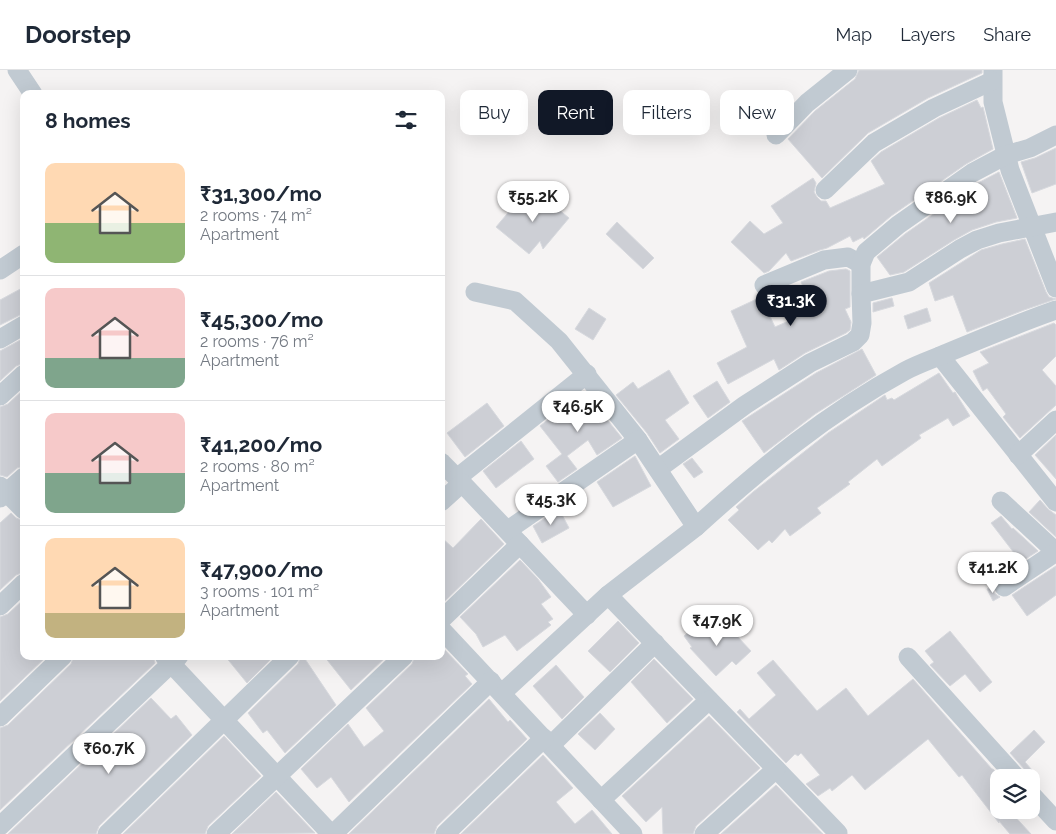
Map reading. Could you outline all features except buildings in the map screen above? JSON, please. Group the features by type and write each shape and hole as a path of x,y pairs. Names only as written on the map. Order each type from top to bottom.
{"street":[{"path":"17,70 30,90"},
{"path":"794,116 807,103 848,70"},
{"path":"825,190 874,143 993,76 993,102 1010,170 1056,288"},
{"path":"658,469 745,405 810,363 852,342 860,335 862,323 861,264 866,252 905,219 972,173 1006,155 1030,148 1056,135"},
{"path":"861,294 909,282 977,240 1056,222"},
{"path":"0,270 20,257"},
{"path":"764,286 824,260 848,258 861,264"},
{"path":"476,292 516,301 559,341 638,440 696,527"},
{"path":"173,660 224,720 332,834 497,687 587,615 608,595 696,527 757,472 801,437 866,394 907,370 1017,324 1056,310"},
{"path":"0,340 20,328"},
{"path":"940,356 1056,502"},
{"path":"445,497 459,481 587,374"},
{"path":"0,396 20,378"},
{"path":"1018,455 1056,420"},
{"path":"445,615 514,537 638,440"},
{"path":"445,466 587,615"},
{"path":"20,480 2,492 20,507"},
{"path":"1001,501 1056,552 1004,587"},
{"path":"0,606 20,586"},
{"path":"608,595 838,834"},
{"path":"445,633 633,834"},
{"path":"445,834 655,644"},
{"path":"908,657 1009,769"},
{"path":"0,717 59,660"},
{"path":"0,826 171,660"},
{"path":"107,834 286,660"},
{"path":"216,834 400,660"},
{"path":"601,800 710,700"},
{"path":"704,834 776,770"},
{"path":"1040,804 1056,822"}]}
